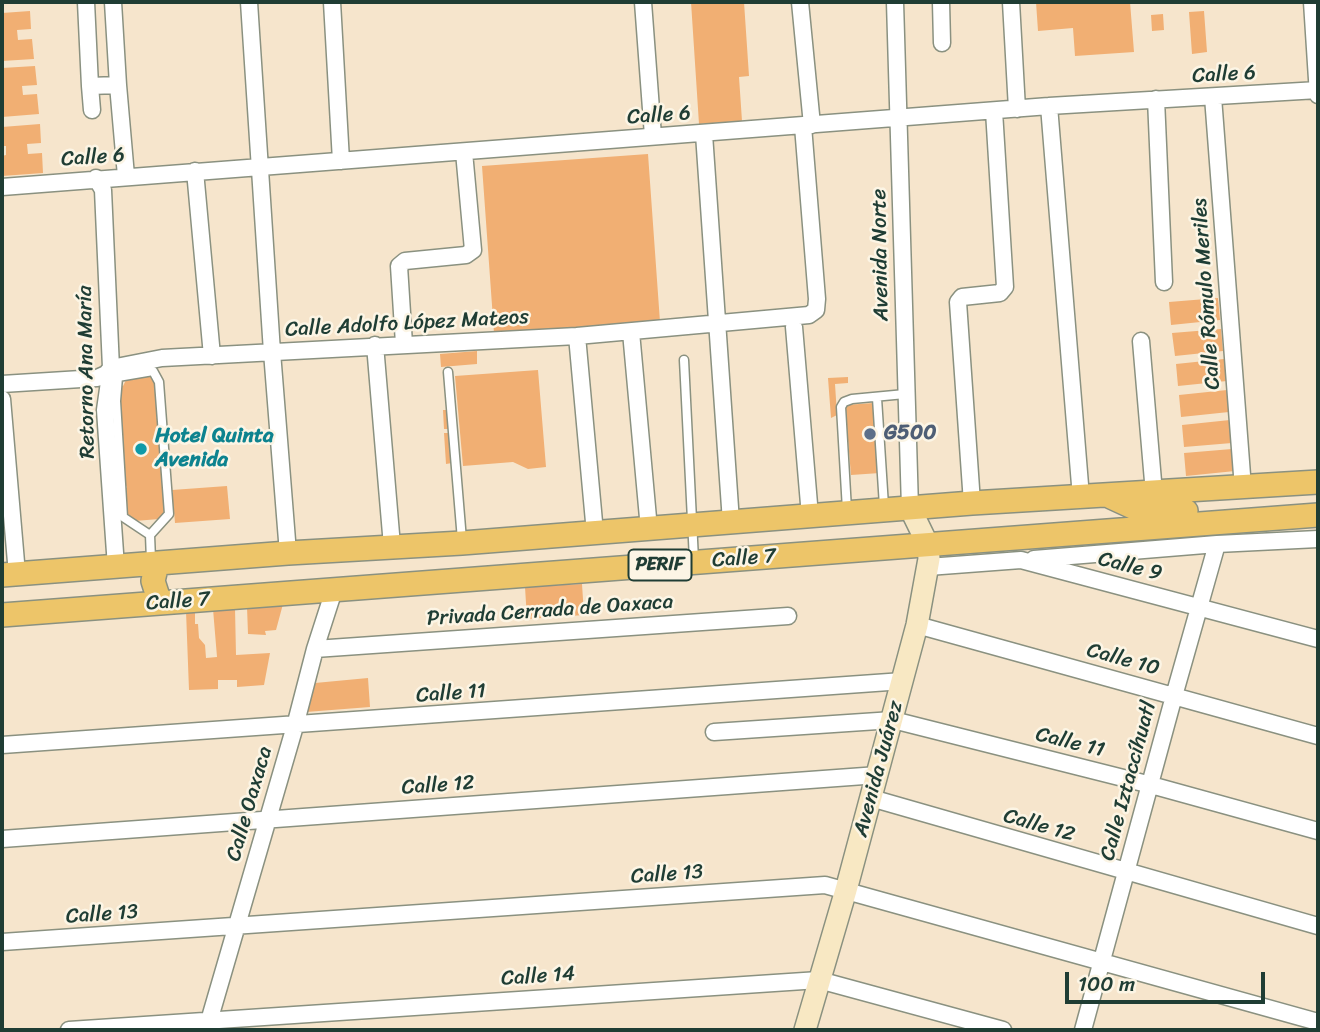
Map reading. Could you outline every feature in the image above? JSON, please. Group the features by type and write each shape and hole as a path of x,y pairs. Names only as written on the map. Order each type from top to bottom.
{"main road":[{"path":"1159,503 1243,488 1318,482"},
{"name":"Calle 7","path":"10,575 972,503 1108,495 1137,509 1159,503"},
{"path":"1159,503 1318,502"},
{"name":"Calle 7","path":"2,615 694,563 928,556 1318,515"},
{"path":"155,564 153,581 160,603"}],"street":[{"path":"86,2 92,110"},
{"path":"113,2 126,176"},
{"path":"248,2 288,553"},
{"path":"332,2 341,161"},
{"path":"643,2 653,136"},
{"path":"800,2 808,126"},
{"name":"Avenida Norte","path":"899,2 905,394 910,508"},
{"path":"941,2 942,43"},
{"path":"1010,2 1017,109"},
{"path":"1312,2 1318,91"},
{"path":"90,86 118,85"},
{"name":"Calle 6","path":"2,187 1049,106 1318,91"},
{"name":"Calle Rómulo Meriles","path":"1213,97 1243,488"},
{"path":"1156,99 1164,282"},
{"path":"1049,106 1081,497"},
{"path":"972,503 959,299 1003,291 994,111"},
{"name":"Calle Adolfo López Mateos","path":"2,384 97,378 111,368 162,358 577,336 809,315 816,310 808,126"},
{"path":"704,134 731,522"},
{"path":"404,344 399,265 405,261 467,255 473,250 464,152"},
{"path":"195,171 212,356"},
{"name":"Retorno Ana María","path":"96,178 103,190 111,368 105,410 116,567"},
{"path":"794,327 810,516"},
{"path":"631,332 649,529"},
{"path":"577,336 595,533"},
{"path":"1141,341 1159,503"},
{"path":"375,345 393,547"},
{"path":"2,399 10,575"},
{"path":"910,508 928,556"},
{"path":"1021,560 1318,538"},
{"name":"Calle Iztaccíhuatl","path":"1083,1030 1217,544"},
{"name":"Calle 9","path":"928,556 1021,560 1318,639"},
{"name":"Avenida Juárez","path":"804,1030 893,720 917,625 928,556"},
{"name":"Calle Oaxaca","path":"208,1025 334,590"},
{"name":"Privada Cerrada de Oaxaca","path":"315,649 788,616"},
{"name":"Calle 10","path":"917,625 1318,736"},
{"name":"Calle 11","path":"2,745 902,681"},
{"name":"Calle 11","path":"714,732 893,720 1151,785 1318,831"},
{"name":"Calle 12","path":"2,839 878,775"},
{"name":"Calle 12","path":"871,798 1318,926"},
{"name":"Calle 13","path":"2,942 825,885 1318,1022"},
{"name":"Calle 14","path":"69,1030 208,1025 819,980 1003,1030"}],"lane":[{"path":"684,360 694,563"},
{"path":"150,534 169,514 159,382 153,371 118,377 116,401 123,517 150,534 155,564"},
{"path":"449,372 462,543"},
{"path":"848,513 841,407 844,402 852,399 905,394"},
{"path":"877,397 885,510"}],"building":[{"path":"691,2 744,2 749,76 739,77 742,121 699,124"},
{"path":"1036,2 1130,2 1134,52 1075,56 1073,28 1038,31"},
{"path":"30,11 31,29 17,30 18,40 32,39 34,59 2,61 2,13"},
{"path":"1204,11 1207,52 1192,54 1189,12"},
{"path":"1163,14 1164,30 1152,31 1151,15"},
{"path":"35,66 37,85 22,86 23,95 37,94 39,114 2,117 2,68"},
{"path":"40,124 41,143 27,144 28,154 42,153 43,173 2,176 2,156 6,155 6,146 2,146 2,127"},
{"path":"648,154 660,322 494,333 482,166"},
{"path":"1218,298 1220,320 1171,325 1169,302"},
{"path":"1221,329 1223,351 1175,356 1172,333"},
{"path":"477,351 477,364 441,367 440,354"},
{"path":"1224,359 1227,381 1178,386 1176,364"},
{"path":"538,370 546,467 528,469 513,462 463,466 455,376"},
{"name":"Hotel Quinta Avenida","path":"150,375 157,387 158,397 155,400 159,414 156,417 159,419 160,431 157,434 160,436 159,451 162,453 163,465 160,468 163,470 164,494 173,493 172,490 227,486 230,519 175,523 174,511 165,512 159,519 135,521 128,514 119,515 127,487 123,474 123,436 120,434 120,386 123,386 126,380"},
{"path":"848,377 848,383 835,384 837,415 831,418 828,378"},
{"path":"1227,390 1229,412 1181,417 1179,395"},
{"path":"874,403 880,473 851,475 845,405"},
{"path":"443,410 449,410 450,429 444,429"},
{"path":"1230,420 1232,443 1184,447 1182,425"},
{"path":"444,433 450,433 452,463 446,464"},
{"path":"1232,449 1235,471 1186,476 1184,453"},
{"path":"582,584 584,615 527,619 525,587"},
{"path":"283,604 276,630 265,631 266,635 248,634 247,607"},
{"path":"235,608 236,655 270,653 264,685 237,687 237,680 218,680 218,689 189,690 186,611 195,610 195,624 198,624 199,638 205,645 206,658 217,657 213,609"},
{"path":"368,678 370,707 306,712 315,683"}],"place":[{"name":"G500","path":"870,434"},
{"name":"Hotel Quinta Avenida","path":"141,449"}]}
